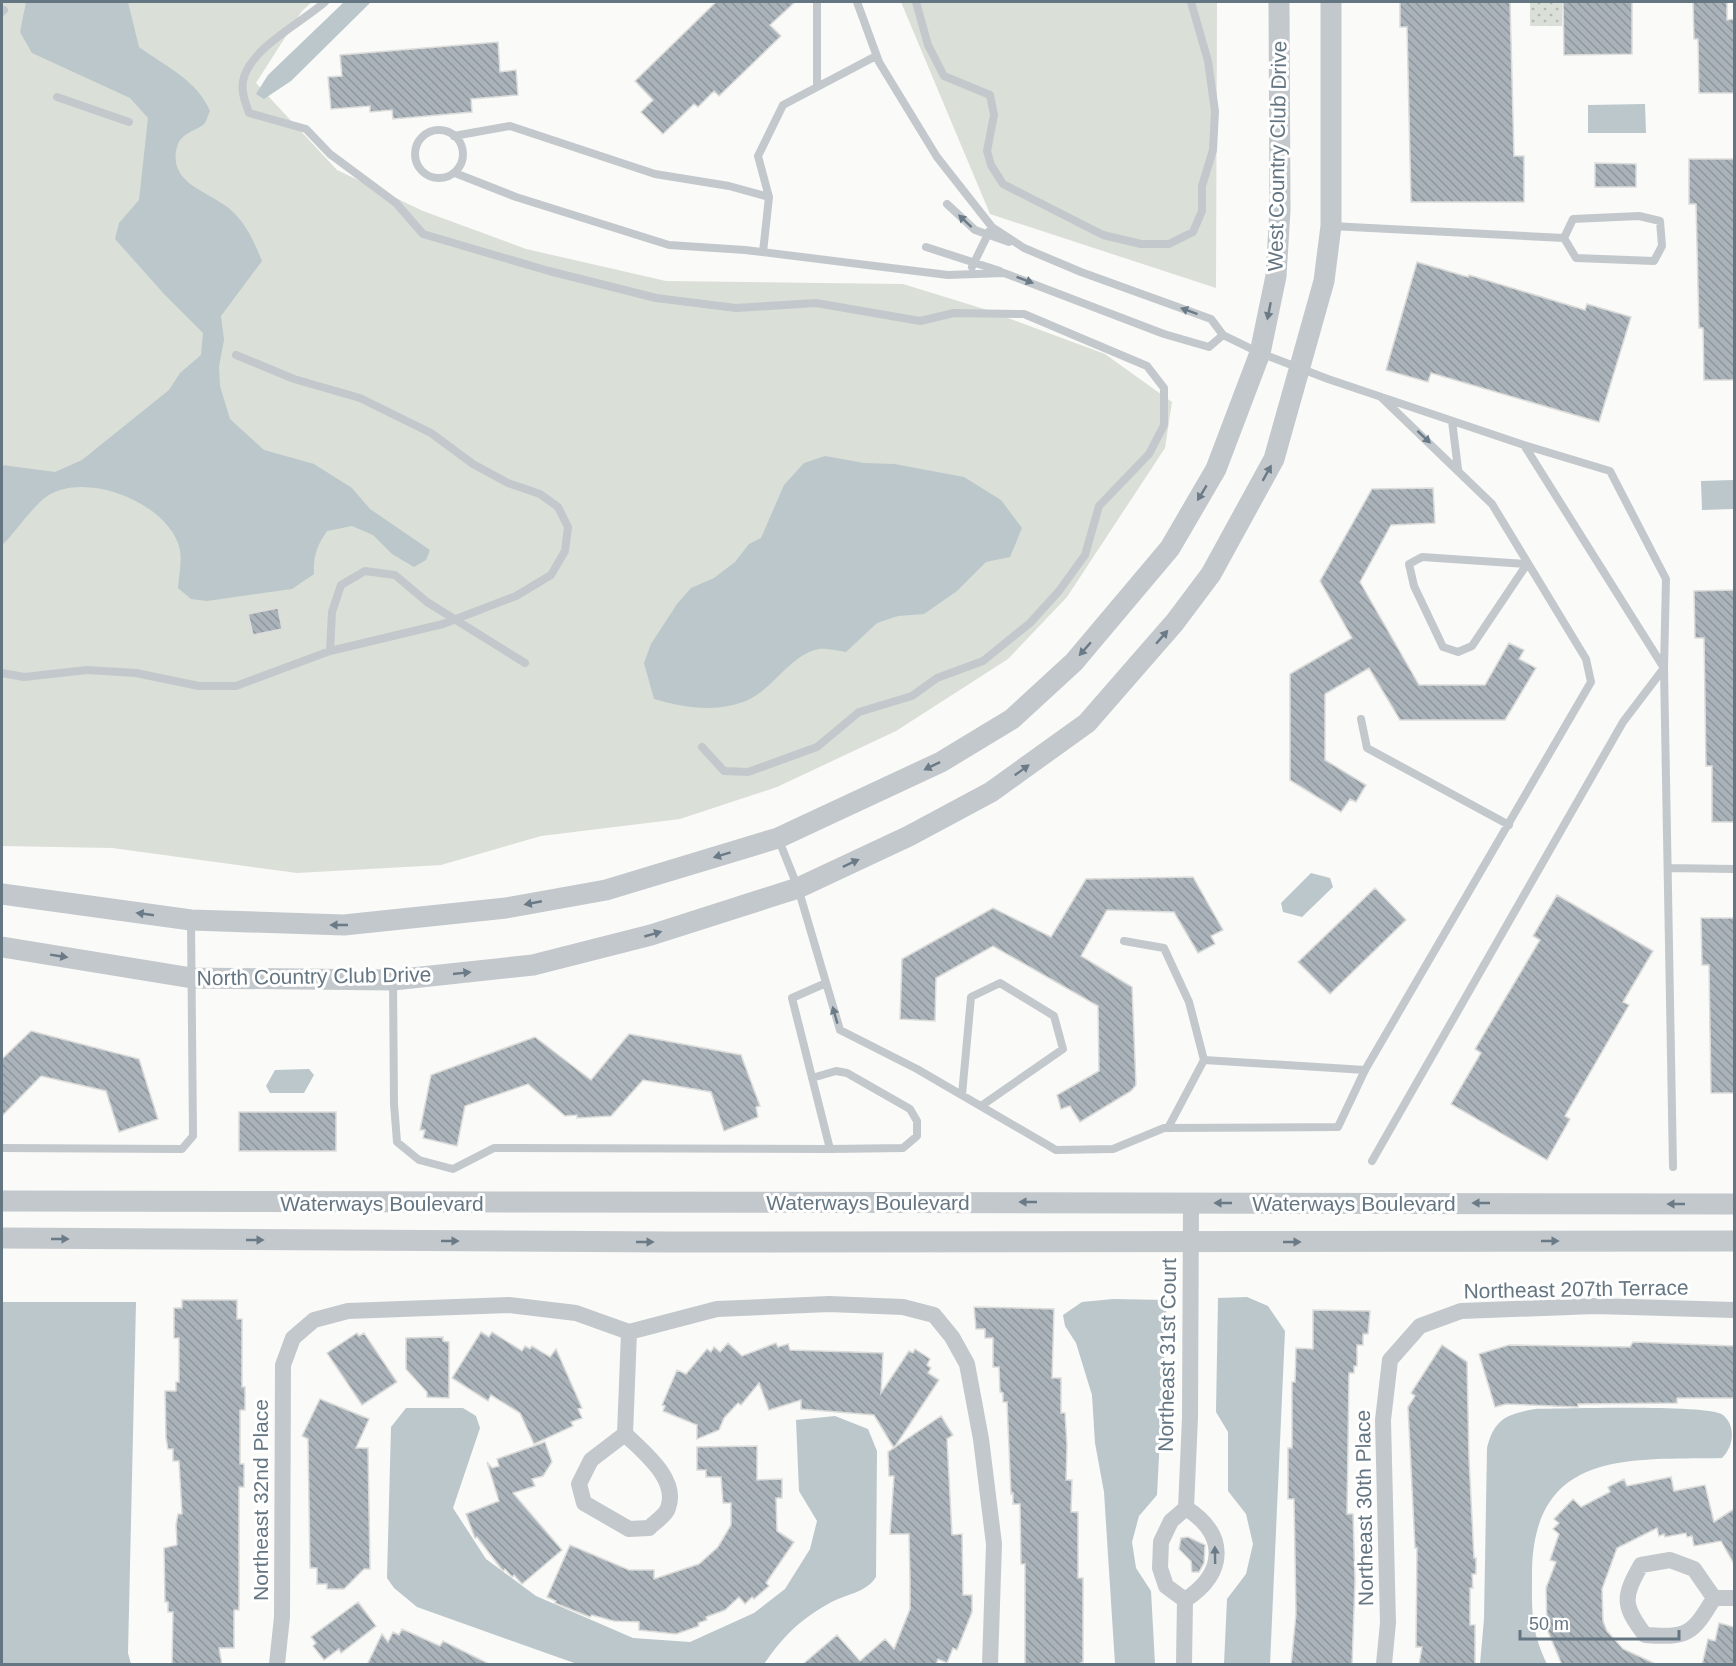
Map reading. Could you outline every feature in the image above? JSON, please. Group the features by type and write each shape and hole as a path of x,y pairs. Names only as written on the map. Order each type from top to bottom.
{"street":[{"name":"West Country Club Drive","path":"778,838 942,762 1012,719 1074,662 1170,548 1216,469 1260,354 1276,276 1280,210 1279,2"},
{"path":"798,888 909,836 991,792 1087,723 1175,622 1211,574 1274,459 1324,280 1331,226 1331,2"},
{"path":"2,894 191,920 344,926 506,908 606,890 778,838"},
{"name":"North Country Club Drive","path":"2,947 192,978 393,980 533,965 651,935 798,888"},
{"name":"Waterways Boulevard","path":"2,1202 1734,1204"},
{"name":"Northeast 31st Court","path":"1186,1508 1191,1417 1191,1202"},
{"name":"Waterways Boulevard","path":"2,1238 1191,1242 1734,1241"},
{"path":"626,1434 591,1460 579,1484 584,1503 628,1529 649,1528 668,1509 670,1491 659,1469 626,1434 629,1332 717,1309 829,1304 903,1307 934,1315 952,1337 968,1364 981,1439 994,1544 990,1665"},
{"name":"Northeast 32nd Place","path":"277,1665 282,1617 283,1365 293,1338 314,1320 348,1311 509,1305 576,1313 629,1332"},
{"name":"Northeast 207th Terrace","path":"1420,1326 1461,1311 1595,1306 1734,1310"},
{"name":"Northeast 30th Place","path":"1384,1665 1388,1623 1383,1420 1390,1360 1420,1326"},
{"path":"1186,1508 1204,1519 1215,1538 1215,1568 1203,1588 1185,1600 1166,1586 1160,1568 1161,1542 1171,1521 1186,1508"},
{"path":"1670,1560 1694,1569 1714,1598 1698,1625 1676,1637 1645,1635 1629,1614 1628,1588 1641,1565 1670,1560"},
{"path":"1714,1598 1734,1599"},
{"path":"1184,1665 1185,1600"}],"lane":[{"path":"325,2 270,43 252,63 244,77 243,94 249,113 306,129 330,154 396,204 423,234 549,271 656,298 736,308 816,303 920,321 954,313 1024,314 1148,366 1164,388 1164,425 1149,454 1099,506 1085,555 1059,591 1030,623 983,661 937,678 912,696 859,712 817,747 748,772 724,771 702,747"},
{"path":"817,2 817,87"},
{"path":"856,2 876,56 937,157 990,231"},
{"path":"916,2 928,45 944,76 990,95 994,115 987,151 991,165 1003,184 1103,235 1141,244 1169,244 1193,232 1202,211 1202,186 1213,150 1215,111 1208,62 1191,2"},
{"path":"763,252 769,197 758,156 783,105 876,56"},
{"path":"57,97 129,122"},
{"path":"454,136 510,126 655,174 729,186 769,197"},
{"path":"441,130 454,136 463,150 463,159 455,172 440,178 425,174 420,168 415,154 416,146 426,134 441,130"},
{"path":"455,172 516,197 669,245 763,252 937,274 1004,273"},
{"path":"947,204 975,230 990,231 1081,272 1211,319 1222,335 1260,354 1452,421 1610,471 1666,579 1664,668 1673,1167"},
{"path":"1639,216 1660,221 1662,246 1654,261 1576,258 1564,238 1573,219 1639,216"},
{"path":"1331,226 1564,238"},
{"path":"968,274 990,231"},
{"path":"926,247 1004,273 1164,334 1209,348 1222,335"},
{"path":"2,673 24,678 87,670 107,671 136,673 199,686 236,686 330,651 392,638 455,619 516,596 551,575 565,551 568,527 558,507 540,494 508,483 473,464 408,420 360,398 294,379 236,355"},
{"path":"778,838 798,888 840,1030 962,1095 1056,1150 1113,1149 1168,1128 1338,1127 1365,1070 1591,682 1586,659 1492,504 1381,397"},
{"path":"1452,421 1458,469"},
{"path":"1524,445 1664,668"},
{"path":"1422,557 1527,564 1472,646 1458,652 1443,647 1414,586 1409,564 1422,557"},
{"path":"330,651 332,612 341,585 365,571 395,575 427,602 525,663"},
{"path":"1372,1161 1623,722 1664,668"},
{"path":"1361,719 1367,748 1509,825"},
{"path":"1668,868 1734,869"},
{"path":"2,1148 182,1149 193,1136 191,920"},
{"path":"1124,941 1164,948 1189,1002 1204,1059 1168,1128"},
{"path":"393,980 394,1104 397,1142 419,1160 453,1169 495,1148 903,1148 917,1136 916,1121 910,1109 847,1073 836,1071 812,1078"},
{"path":"826,983 792,998 830,1149"},
{"path":"962,1095 971,997 1000,983 1054,1016 1063,1049 981,1106"},
{"path":"1204,1059 1365,1070"}],"shaded area":[{"path":"2,2 312,2 302,11 256,83 337,170 423,211 526,249 666,281 903,284 984,309 1105,354 1172,402 1165,448 1067,597 1008,659 896,731 777,787 680,819 541,836 441,865 297,873 112,848 2,846"},
{"path":"26,2 128,2 139,47 189,82 204,100 210,111 205,123 185,135 179,142 176,160 178,170 184,179 223,204 237,216 250,234 262,261 221,316 224,340 219,366 220,386 230,419 264,450 314,464 352,488 370,509 430,550 426,560 414,567 392,554 373,535 352,526 327,531 316,551 314,574 292,589 207,601 191,599 178,588 180,550 173,533 161,518 124,496 103,489 82,487 63,489 46,497 2,545 2,465 55,472 82,460 169,390 180,373 201,355 203,333 164,294 115,239 119,223 139,200 148,118 130,98 32,53 20,32"},
{"path":"344,2 371,2 291,81 264,99 256,94 268,75"},
{"path":"901,2 1217,2 1216,288 990,214"},
{"path":"1530,2 1562,2 1562,26 1530,26"},
{"path":"1645,104 1646,133 1588,133 1588,105"},
{"path":"825,456 864,463 894,464 964,477 1001,500 1022,528 1010,557 986,562 957,591 924,614 898,616 877,623 846,652 819,649 809,652 748,700 725,707 701,708 654,699 644,663 651,644 677,604 691,588 714,578 735,562 749,544 761,538 784,485 804,463"},
{"path":"1734,480 1734,509 1702,510 1701,481"},
{"path":"1311,873 1330,878 1333,887 1302,917 1283,912 1281,903"},
{"path":"309,1069 314,1075 304,1093 270,1093 266,1086 275,1070"},
{"path":"1247,1297 1268,1306 1285,1331 1270,1664 1224,1664 1227,1599 1246,1574 1253,1544 1246,1514 1228,1491 1228,1432 1216,1412 1218,1298"},
{"path":"1113,1299 1167,1300 1157,1495 1139,1516 1132,1542 1136,1568 1151,1591 1155,1664 1115,1664 1104,1492 1095,1443 1092,1395 1076,1343 1065,1326 1063,1315 1082,1302"},
{"path":"2,1302 136,1302 128,1653 131,1664 2,1664"},
{"path":"406,1408 463,1408 476,1416 480,1428 453,1508 486,1559 536,1596 633,1638 690,1642 754,1613 785,1589 810,1549 817,1521 799,1491 796,1420 835,1416 868,1429 877,1451 876,1577 866,1587 834,1601 808,1617 785,1637 764,1664 577,1664 417,1607 394,1588 387,1578 391,1427"},
{"path":"1535,1409 1691,1409 1723,1415 1730,1425 1732,1436 1729,1448 1722,1458 1623,1462 1594,1469 1569,1482 1550,1502 1537,1531 1532,1571 1532,1608 1535,1629 1547,1664 1480,1664 1484,1619 1487,1448 1498,1424 1509,1416"}],"building":[{"path":"716,2 795,2 770,25 781,36 719,96 714,91 698,107 694,104 663,134 641,112 653,100 635,81"},
{"path":"1400,2 1510,2 1514,156 1524,156 1524,202 1411,202 1407,27 1400,27"},
{"path":"1563,2 1632,2 1632,54 1564,55"},
{"path":"1693,2 1727,2 1727,20 1734,19 1734,93 1699,93 1698,39 1694,39"},
{"path":"498,42 500,72 516,70 518,95 471,99 472,112 393,119 392,110 370,112 370,106 331,109 328,77 342,76 340,55"},
{"path":"1689,159 1734,159 1734,380 1704,380 1703,328 1699,328 1696,204 1689,204"},
{"path":"1595,163 1636,164 1636,187 1595,187"},
{"path":"1417,262 1585,310 1587,304 1631,317 1599,422 1431,373 1428,382 1386,370"},
{"path":"1433,488 1435,523 1391,525 1360,582 1419,685 1485,685 1509,643 1524,650 1519,659 1536,668 1505,720 1400,720 1369,668 1325,694 1325,760 1366,785 1356,802 1350,799 1341,812 1290,780 1290,674 1352,638 1320,581 1372,489"},
{"path":"1734,590 1734,822 1712,822 1712,766 1706,766 1704,638 1695,638 1694,591"},
{"path":"278,608 282,629 253,635 248,614"},
{"path":"1193,877 1223,930 1211,936 1215,944 1198,953 1174,912 1107,910 1081,956 1132,987 1136,1085 1131,1091 1080,1122 1070,1106 1061,1109 1057,1095 1099,1071 1098,1006 993,946 936,978 935,1021 900,1019 902,959 993,908 1051,937 1086,879"},
{"path":"1375,888 1406,920 1330,994 1298,962"},
{"path":"1557,895 1653,951 1623,1002 1629,1005 1565,1116 1570,1119 1547,1160 1451,1104 1481,1053 1475,1049 1540,940 1533,936"},
{"path":"1701,918 1734,918 1734,1093 1711,1093 1709,965 1702,965"},
{"path":"31,1031 139,1059 158,1119 119,1132 106,1091 41,1076 2,1116 2,1059"},
{"path":"629,1034 741,1055 760,1106 756,1107 758,1117 724,1131 711,1092 643,1080 611,1116 577,1118 577,1115 565,1116 528,1084 465,1106 457,1146 423,1138 425,1130 420,1130 431,1075 535,1037 591,1080"},
{"path":"239,1112 336,1112 336,1151 239,1151"},
{"path":"182,1300 237,1300 237,1319 242,1319 242,1387 245,1387 245,1410 240,1410 240,1464 244,1464 244,1487 239,1487 239,1610 234,1610 234,1648 219,1648 222,1665 172,1665 173,1612 168,1612 168,1602 165,1602 164,1548 177,1545 176,1525 178,1514 182,1514 179,1461 173,1461 173,1449 168,1449 166,1438 165,1391 176,1391 176,1382 179,1382 179,1338 174,1338 174,1308 182,1308"},
{"path":"974,1307 1054,1309 1052,1378 1061,1378 1061,1413 1065,1413 1067,1446 1066,1480 1072,1480 1071,1512 1078,1512 1078,1578 1083,1578 1083,1662 1077,1665 1025,1665 1025,1564 1021,1564 1020,1504 1013,1504 1013,1493 1011,1494 1007,1402 1003,1402 1003,1393 1000,1392 999,1367 993,1367 993,1338 985,1338 985,1329 976,1329"},
{"path":"1313,1310 1370,1311 1368,1334 1363,1334 1363,1345 1357,1345 1357,1366 1354,1366 1354,1373 1349,1373 1347,1514 1353,1514 1355,1581 1352,1665 1291,1665 1296,1614 1294,1499 1288,1499 1288,1448 1292,1448 1292,1382 1295,1382 1296,1348 1313,1349"},
{"path":"481,1332 489,1337 492,1332 522,1351 525,1346 530,1349 532,1346 550,1357 556,1349 582,1408 578,1409 582,1418 571,1422 573,1426 534,1444 520,1413 491,1395 488,1401 452,1378"},
{"path":"357,1333 359,1336 364,1333 397,1382 362,1405 327,1353"},
{"path":"443,1337 443,1341 449,1342 449,1398 427,1397 427,1392 406,1369 406,1338"},
{"path":"1633,1342 1734,1346 1734,1398 1677,1398 1677,1403 1578,1404 1578,1407 1506,1404 1495,1407 1479,1354 1509,1345 1630,1347"},
{"path":"728,1343 742,1356 776,1343 778,1347 788,1344 790,1350 883,1353 881,1393 909,1351 913,1353 915,1349 930,1359 927,1365 931,1368 928,1373 939,1380 894,1448 874,1415 801,1409 801,1400 769,1410 759,1383 741,1405 738,1403 724,1418 719,1430 697,1439 697,1425 663,1411 665,1406 662,1405 677,1370 686,1374 707,1349 711,1352 714,1347 720,1352"},
{"path":"1442,1345 1467,1362 1469,1459 1474,1558 1476,1558 1476,1574 1472,1574 1473,1588 1470,1588 1470,1625 1475,1625 1475,1665 1419,1665 1422,1647 1416,1647 1417,1548 1415,1548 1408,1407 1415,1396 1411,1393"},
{"path":"320,1399 369,1419 356,1448 368,1448 370,1569 364,1569 344,1589 327,1589 327,1584 317,1584 317,1568 310,1568 308,1439 302,1436"},
{"path":"941,1416 953,1435 947,1439 952,1535 962,1534 963,1595 972,1595 972,1612 957,1650 953,1648 947,1663 938,1659 936,1665 802,1665 837,1635 860,1661 885,1639 894,1649 910,1609 909,1534 890,1534 894,1476 889,1476 888,1452"},
{"path":"545,1442 552,1462 543,1476 532,1479 535,1486 513,1493 562,1550 522,1584 514,1575 512,1577 505,1569 503,1571 477,1537 475,1538 466,1514 499,1501 487,1462 492,1468 499,1466 497,1459"},
{"path":"757,1446 757,1480 782,1479 782,1498 776,1498 777,1531 794,1542 766,1583 769,1586 754,1599 752,1597 745,1604 739,1597 725,1610 706,1617 707,1620 698,1623 699,1626 676,1634 639,1630 639,1622 614,1621 592,1615 590,1617 555,1603 556,1601 547,1597 570,1545 629,1570 654,1570 654,1579 699,1564 718,1547 731,1525 731,1503 723,1503 721,1477 706,1477 706,1470 697,1470 697,1447"},
{"path":"1671,1477 1674,1491 1705,1485 1714,1522 1734,1509 1734,1564 1721,1541 1694,1546 1692,1536 1687,1537 1686,1533 1659,1536 1657,1528 1617,1548 1602,1589 1603,1621 1607,1631 1623,1649 1658,1665 1562,1665 1547,1629 1546,1588 1556,1562 1550,1560 1559,1534 1553,1529 1559,1523 1554,1519 1573,1499 1581,1507 1610,1492 1608,1487 1624,1479 1627,1486"},
{"path":"1188,1537 1205,1545 1204,1563 1199,1572 1192,1572 1191,1561 1179,1549 1181,1538"},
{"path":"358,1602 376,1626 341,1653 339,1649 324,1660 313,1646 316,1643 311,1637"},
{"path":"1719,1623 1734,1627 1734,1665 1702,1665 1708,1639 1715,1641"},
{"path":"402,1629 440,1646 443,1641 491,1665 367,1665 382,1634 388,1642 393,1632 399,1635"}]}
